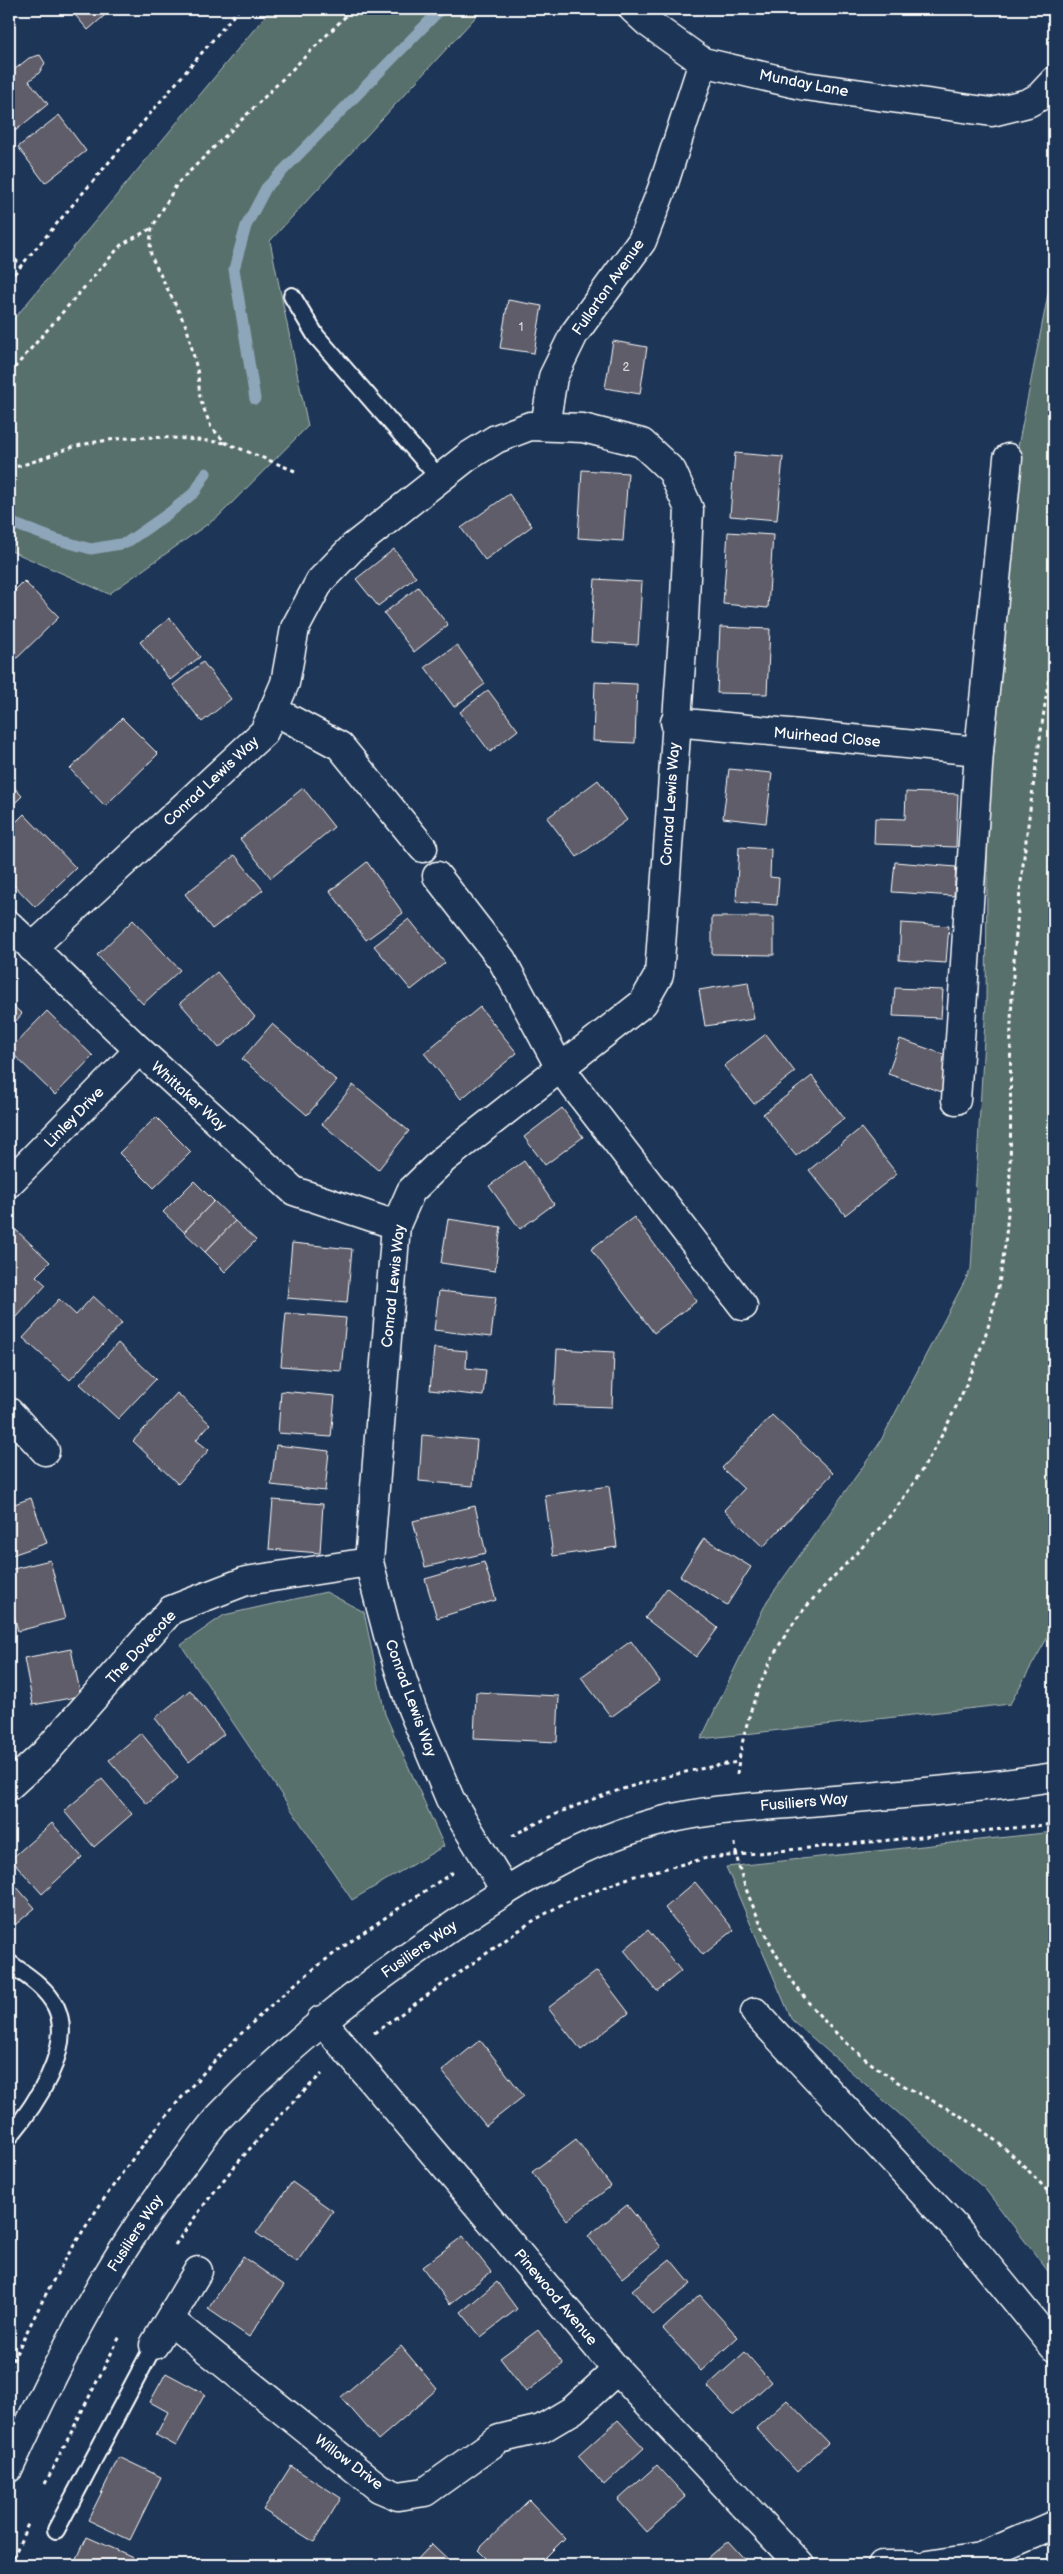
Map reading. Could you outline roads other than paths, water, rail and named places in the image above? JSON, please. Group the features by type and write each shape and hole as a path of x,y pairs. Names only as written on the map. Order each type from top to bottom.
{"street":[{"name":"Munday Lane","path":"633,9 647,22 703,62 805,86 992,112 1028,103 1039,97 1054,81"},
{"name":"Fullarton Avenue","path":"545,426 553,377 574,334 642,241 662,189 703,62"},
{"name":"Conrad Lewis Way","path":"32,948 264,732 285,683 296,628 320,581 353,547 467,457 496,439 530,426 583,428 642,443 672,471 689,509 686,584 659,975 643,1002 444,1159 411,1191 396,1224 370,1562 388,1635 416,1718 450,1799 505,1890"},
{"path":"956,1100 979,751 1008,458"},
{"path":"273,710 340,746 423,848"},
{"name":"Muirhead Close","path":"675,722 979,751"},
{"path":"438,876 502,960 560,1068 743,1306"},
{"name":"Whittaker Way","path":"9,925 139,1050 294,1192 396,1224"},
{"name":"Linley Drive","path":"9,1184 139,1050"},
{"path":"9,1412 46,1451"},
{"name":"The Dovecote","path":"9,1786 44,1754 171,1610 246,1580 370,1562"},
{"name":"Fusiliers Way","path":"9,2468 37,2406 81,2322 124,2247 170,2180 218,2118 321,2020 388,1970 505,1890 557,1860 608,1837 667,1819 733,1809 998,1785 1054,1777"},
{"path":"755,2012 963,2236 1054,2348"},
{"name":"Pinewood Avenue","path":"321,2020 617,2370 800,2565"},
{"path":"154,2345 198,2271"},
{"name":"Willow Drive","path":"170,2320 380,2488 398,2496 425,2492 499,2440 541,2429 557,2420 573,2410 617,2370"},
{"path":"928,2565 980,2557 1054,2524"},
{"path":"882,2565 914,2565"}],"lane":[{"path":"292,296 316,336 440,479"},
{"path":"9,1963 38,1984 56,2007 61,2035 49,2079 9,2137"},
{"path":"56,2530 154,2345"}],"waterway":[{"path":"255,399 234,269 246,226 266,188 441,9"},
{"path":"9,522 55,539 91,549 126,543 195,492 206,473"}]}
